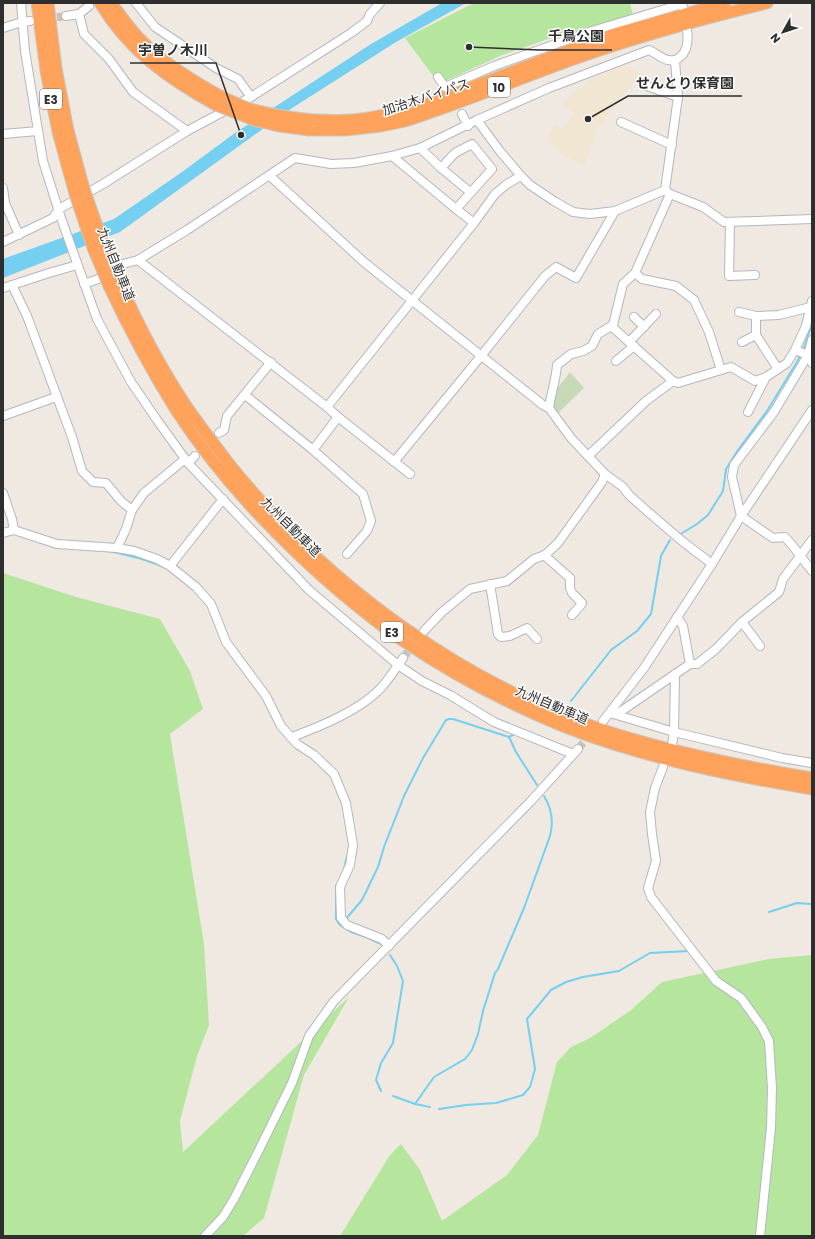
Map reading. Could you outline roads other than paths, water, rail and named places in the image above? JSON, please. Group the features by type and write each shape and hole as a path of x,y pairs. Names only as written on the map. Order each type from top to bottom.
{"highway":[{"name":"九州自動車道","path":"37,3 46,71 58,132 79,192"},
{"name":"九州自動車道","path":"48,3 56,68 79,192 93,248 136,318 158,360 186,405 215,446 249,488 285,527 323,564 365,599 412,633 466,668 516,694 570,718 660,747 713,760 812,778"},
{"name":"加治木バイパス","path":"111,3 141,41 167,64 219,101 268,114 314,120 352,120 383,116 404,111 427,104 618,33 684,11 725,3"},
{"name":"加治木バイパス","path":"94,5 157,68 173,80 219,101 254,120 279,126 309,130 346,130 381,126 405,121 572,60 684,11 767,3"},
{"name":"九州自動車道","path":"114,284 126,323 149,366 177,411 206,452 240,495 278,535 316,571 404,642 467,680 511,703 566,727 657,757 732,774 812,789"}],"street":[{"path":"20,3 26,22 25,51 43,161 60,218 76,263 97,319 131,382 186,461 309,590 401,661 422,681 494,722 576,751 531,801 334,1001 309,1036 292,1083 223,1217 205,1236"},
{"path":"137,3 155,27 216,68 238,79 251,97"},
{"path":"3,242 53,218 58,210 188,131 251,97 351,34 367,21 370,14 378,4"},
{"path":"66,16 78,14 94,5"},
{"path":"84,284 98,279 119,265 138,260 187,230 295,158 331,164 354,163 392,156 420,148 468,126 477,120 549,88 649,50 662,58 675,61 686,52 688,41 684,11 592,31 494,66 445,87 438,77"},
{"path":"78,14 84,34 109,59 133,92 188,131"},
{"path":"3,28 26,22"},
{"path":"549,408 551,392 558,365 571,354 583,351 592,346 598,334 613,325 623,284 635,273 667,192 678,97 675,61"},
{"path":"644,84 678,97"},
{"path":"462,114 468,126"},
{"path":"477,120 499,150 530,185 572,212 590,214 615,211 667,192 703,207 724,222 812,219"},
{"path":"622,122 672,145"},
{"path":"3,134 38,131"},
{"path":"441,168 455,153 472,144 492,169 456,209"},
{"path":"420,148 470,192"},
{"path":"392,156 474,223"},
{"path":"270,176 365,263 543,405 549,408 571,438 605,474 623,487 629,495 682,541 712,564"},
{"path":"327,407 474,223 495,194 507,184 521,176"},
{"path":"3,188 5,203 20,235"},
{"path":"394,462 545,276 556,267 576,278 615,211"},
{"path":"730,222 729,276 754,275"},
{"path":"138,260 270,362 410,474"},
{"path":"3,288 76,263"},
{"path":"635,273 642,279 676,286 694,300 709,332 721,370"},
{"path":"12,285 27,316 72,437 82,471 93,482 106,483 120,501 132,510"},
{"path":"611,326 678,384 731,367 755,381 766,377 802,353 806,326 812,304"},
{"path":"739,312 756,316 780,315 812,304"},
{"path":"616,361 656,314"},
{"path":"756,316 756,335 778,369"},
{"path":"634,317 644,327"},
{"path":"742,342 756,335"},
{"path":"812,340 802,353 774,412 734,465 732,477 741,516 773,538 784,537 812,571"},
{"path":"802,353 812,363"},
{"path":"219,433 224,430 227,416 270,362"},
{"path":"748,412 766,377"},
{"path":"588,456 646,401 673,381"},
{"path":"245,395 313,450 363,494 370,521 367,531 347,554"},
{"path":"3,416 56,397"},
{"path":"613,714 712,564 741,516 812,410"},
{"path":"313,450 338,417"},
{"path":"117,548 126,529 132,510 144,493 186,461 195,456"},
{"path":"424,631 442,612 470,589 507,581 534,559 544,555 558,543 602,482 605,474"},
{"path":"3,493 12,519 14,530"},
{"path":"170,566 223,499"},
{"path":"3,533 14,530 57,544 117,548 142,554 170,566 196,587 211,604 226,642 266,696 281,726 297,744 314,755 334,774 346,803 353,844 350,865 340,887 344,921 382,939 389,946"},
{"path":"603,721 690,664 697,664 716,649 742,622 780,592 783,580 812,540"},
{"path":"544,555 570,578 570,588 572,593 582,603 572,615"},
{"path":"490,584 498,634 501,637 510,636 527,628 537,639"},
{"path":"677,617 683,626 690,664"},
{"path":"742,622 760,646"},
{"path":"292,737 312,730 361,704 381,688 401,661"},
{"path":"672,745 674,732 675,674"},
{"path":"613,714 674,732 782,758 812,763"},
{"path":"663,767 655,788 650,812 656,861 648,888 651,897 716,980 741,998 762,1027 769,1041 772,1088 771,1128 760,1236"}],"water":[{"path":"442,3 466,3 396,42 289,110 120,232 3,278 3,259 114,219 235,133 371,44"}],"waterway":[{"path":"803,350 812,320"},
{"path":"679,535 708,515 723,491 726,469 767,411 801,354"},
{"path":"571,701 611,650 637,631 651,614 661,556 670,540"},
{"path":"109,551 140,559 170,570"},
{"path":"345,920 362,900 378,867 384,847 404,796 423,758 446,720 453,719 509,737 516,752 537,785"},
{"path":"509,737 513,735"},
{"path":"415,1104 434,1077 465,1059 472,1050 495,973 524,908 550,836 552,815 544,796"},
{"path":"344,869 347,856"},
{"path":"337,884 336,919 340,925 351,932 381,944"},
{"path":"769,912 797,903 812,904"},
{"path":"439,1109 496,1103 523,1095 530,1087 535,1069 527,1019 551,990 566,982 583,977 619,971 650,953 689,951"},
{"path":"381,1091 376,1080 381,1063 393,1043 403,981 397,966 390,955"},
{"path":"393,1096 415,1104 430,1107"}],"tunnel":[{"path":"45,19 66,16"},
{"path":"403,658 423,633"},
{"path":"578,749 592,733"}],"place":[{"name":"千鳥公園","path":"469,47"},
{"name":"せんとり保育園","path":"588,119"},
{"name":"宇曽ノ木川","path":"241,135"}]}
